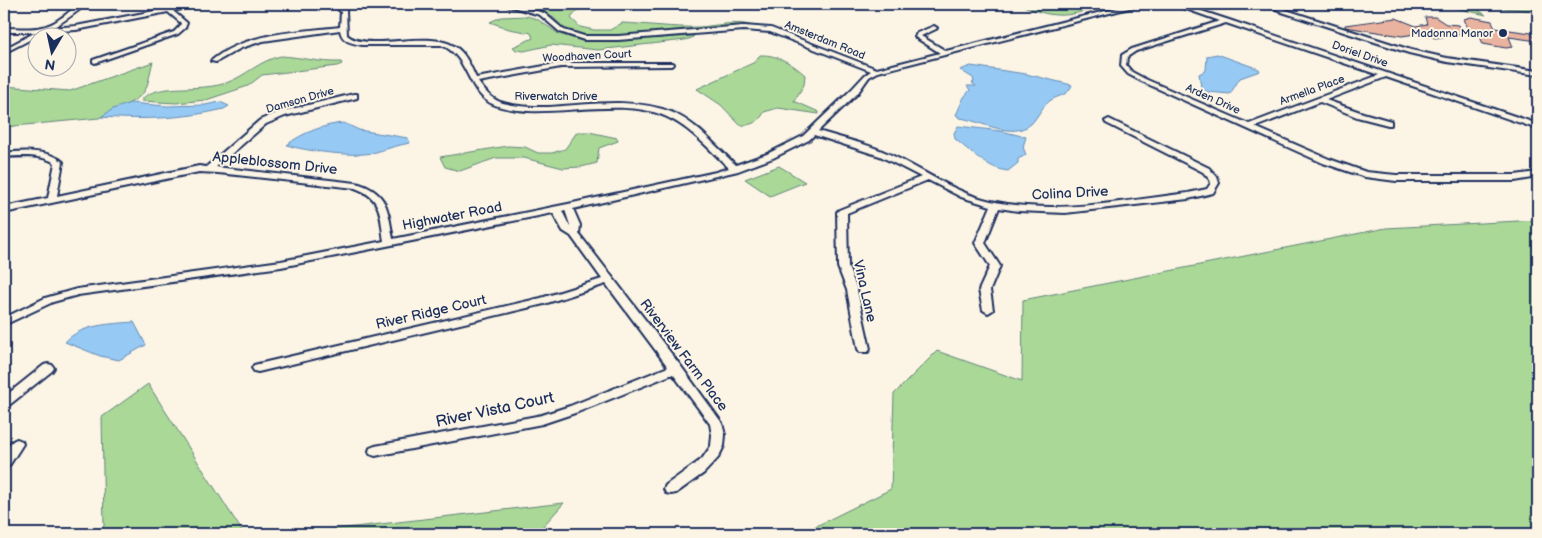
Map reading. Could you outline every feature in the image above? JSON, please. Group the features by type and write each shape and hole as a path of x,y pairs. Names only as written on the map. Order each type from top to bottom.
{"street":[{"path":"48,28 69,17 76,8 84,4"},
{"path":"64,28 93,25 199,4"},
{"path":"214,61 239,47 262,39 343,28 344,11 338,6 328,4"},
{"name":"Amsterdam Road","path":"505,4 542,14 562,31 584,38 618,38 744,28 771,30 876,71 1139,4"},
{"path":"672,4 766,6 787,4"},
{"name":"Doriel Drive","path":"1174,4 1538,126"},
{"path":"1270,4 1284,11 1409,51 1458,62 1538,73"},
{"path":"95,60 176,33 183,27 184,23 169,10"},
{"name":"Arden Drive","path":"1227,21 1134,50 1124,56 1123,64 1130,73 1143,80 1352,171 1376,176 1410,178 1515,178 1538,175"},
{"name":"Riverwatch Drive","path":"343,28 343,34 347,39 360,43 421,41 447,44 457,50 488,100 507,106 525,108 630,107 667,114 682,122 735,169"},
{"path":"934,28 919,34 918,37 946,54"},
{"path":"4,30 28,30"},
{"path":"4,51 28,38"},
{"name":"Woodhaven Court","path":"475,80 561,65 671,64"},
{"name":"Highwater Road","path":"4,322 48,300 77,292 236,272 556,209 699,179 735,169 786,149 813,132 854,92 867,76 876,71"},
{"name":"Armella Place","path":"1248,127 1384,75"},
{"name":"Damson Drive","path":"210,169 263,122 282,114 354,96"},
{"path":"1320,100 1388,123"},
{"name":"Colina Drive","path":"813,132 883,154 954,191 996,204 1027,209 1060,210 1188,196 1210,190 1214,179 1206,170 1109,121"},
{"path":"4,155 42,156 59,162 52,199"},
{"name":"Appleblossom Drive","path":"4,210 176,173 210,169 366,189 374,193 381,206 389,242"},
{"name":"Vina Lane","path":"864,349 852,290 843,267 842,212 928,177"},
{"path":"988,310 984,287 995,266 991,258 981,248 980,243 996,204"},
{"name":"Riverview Farm Place","path":"568,206 575,225 574,234"},
{"name":"Riverview Farm Place","path":"556,209 566,229 574,234 716,423 720,433 719,445 708,462 671,489"},
{"name":"River Ridge Court","path":"258,368 544,301 609,280"},
{"path":"4,403 48,368"},
{"name":"River Vista Court","path":"375,451 542,419 574,409 676,368"},
{"path":"4,462 17,444"}],"green space":[{"path":"511,4 571,4 578,10 571,18 580,27 594,30 610,30 622,23 680,27 733,23 753,26 624,37 585,36 565,30 554,18 542,12"},
{"path":"1024,4 1085,4 1089,9 1072,14 1056,15 1032,9 1024,6"},
{"path":"1438,4 1538,4 1538,11 1478,6 1478,10 1486,15"},
{"path":"527,16 537,19 559,34 583,41 694,36 685,40 598,50 551,45 524,51 516,50 513,47 533,38 531,33 509,29 490,22 501,17"},
{"path":"760,55 773,56 795,67 805,75 804,85 794,101 819,112 819,114 778,108 764,112 754,123 740,125 721,105 697,89 755,62"},
{"path":"281,56 341,62 342,64 262,75 248,86 206,100 176,103 141,101 149,94 161,90 205,87 226,83 266,61"},
{"path":"153,62 144,92 130,103 99,118 4,127 4,86 70,91"},
{"path":"577,132 589,132 617,138 618,141 599,148 597,163 581,167 563,168 524,158 496,158 460,171 445,167 440,157 508,146 525,147 538,153 552,153 565,149"},
{"path":"779,166 805,182 770,196 745,179"},
{"path":"1538,220 1538,534 800,534 891,489 894,394 937,351 1022,381 1023,300 1386,228"},
{"path":"148,384 244,534 97,534 104,526 102,417"},
{"path":"564,503 536,534 293,534"}],"water":[{"path":"1217,54 1260,71 1240,78 1230,94 1207,92 1201,87 1199,74 1206,70 1207,56"},
{"path":"971,66 1026,74 1072,85 1066,93 1048,102 1031,124 1015,130 1006,130 960,118 956,115 964,97 970,90 967,86 976,86 972,83 974,82 973,78 960,70"},
{"path":"220,102 229,106 224,109 178,117 101,117 113,109 130,103 167,106 205,105"},
{"path":"344,123 359,130 408,138 410,143 368,154 318,151 287,145 314,130"},
{"path":"958,126 1001,131 1026,137 1023,147 1026,155 1018,159 1018,163 1008,171 993,167 955,139 954,133"},
{"path":"134,322 146,345 119,360 100,356 65,342 88,328 106,324"}],"building":[{"path":"1425,17 1435,17 1446,24 1459,25 1463,34 1435,38 1422,33 1402,36 1345,27 1345,25 1396,18 1416,26 1427,24"},
{"path":"1471,17 1492,21 1495,28 1531,33 1537,41 1509,37 1513,47 1506,48 1483,44 1479,34 1470,33 1464,19"}],"place":[{"name":"Madonna Manor","path":"1503,33"}]}
